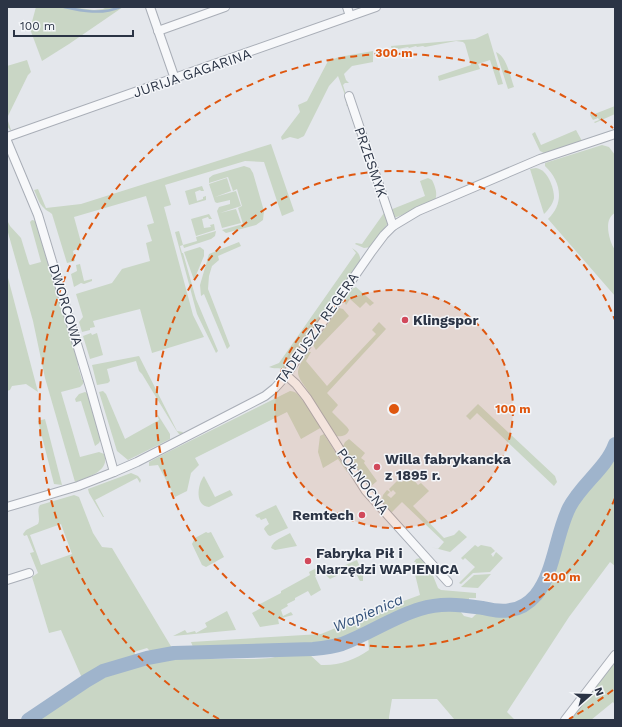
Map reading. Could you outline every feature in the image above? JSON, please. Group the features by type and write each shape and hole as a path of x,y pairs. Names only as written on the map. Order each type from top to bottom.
{"street":[{"path":"150,7 175,79"},
{"path":"158,31 215,9 225,7"},
{"path":"347,7 350,16"},
{"name":"JURIJA GAGARINA","path":"7,137 376,7"},
{"name":"PRZESMYK","path":"349,96 393,226"},
{"name":"TADEUSZA REGERA","path":"7,507 78,486 114,472 137,462 260,399 275,388 286,375 384,235 393,226 426,208 526,165 615,134"},
{"name":"DWORCOWA","path":"7,141 38,215 114,472"},
{"name":"PÓŁNOCNA","path":"286,375 296,384 307,398 366,491 448,582"},
{"path":"7,580 29,573"},
{"path":"565,720 615,656"}],"green space":[{"path":"36,7 71,7 94,10 107,7 123,7 42,61 30,29"},
{"path":"488,33 503,84 498,85 490,60 478,64 480,69 439,81 438,76 471,65 465,44 463,42 456,41 425,47 416,46 392,50 391,46 475,39"},
{"path":"373,51 373,62 352,66 344,74 349,83 345,83 343,85 349,105 346,105 348,103 338,76 329,86 304,136 298,139 290,137 282,140 281,137 300,112 298,105 307,101 328,61 339,57"},
{"path":"496,52 503,58 514,87 508,89"},
{"path":"27,60 31,72 28,75 7,118 7,66"},
{"path":"615,106 615,114 595,123 594,122 599,120 598,118 593,120 590,115 591,113 592,115"},
{"path":"7,118 11,130 7,126"},
{"path":"576,130 582,141 544,153 540,151 532,134 535,132 541,145"},
{"path":"271,144 294,211 282,216 264,162 245,161 165,185 171,205 164,207 193,315 204,337 152,353 140,309 93,321 95,327 82,332 79,322 83,317 76,294 112,283 122,269 150,261 146,243 152,241 147,225 154,223 146,196 74,217 82,246 73,251 75,261 67,263 52,214 46,210 38,200 34,190 38,189 46,208 81,204"},
{"path":"602,145 609,147 615,155 615,213 609,220 608,230 615,250 615,296 548,219 557,206 559,192 555,178 545,166 545,163"},
{"path":"244,166 250,168 253,173 264,211 263,220 256,225 226,233 222,230 243,224 238,208 242,206 237,189 233,191 228,177 209,183 209,178 213,175"},
{"path":"530,169 540,169 547,175 554,194 553,202 544,214"},
{"path":"227,178 231,191 215,197 236,191 241,206 220,213 236,209 241,223 222,228 217,211 219,207 230,204 230,200 217,203 215,202 209,184"},
{"path":"428,178 432,180 435,187 435,200 401,216 393,218 390,210 425,196 420,181"},
{"path":"375,185 388,223 371,247 364,248 355,244 362,244 384,213"},
{"path":"202,186 204,191 200,190 195,192 197,201 206,196 206,200 189,205 185,191"},
{"path":"209,214 212,219 209,219 208,217 202,219 204,228 211,227 210,225 214,224 215,230 196,236 191,219"},
{"path":"7,220 10,226 21,238 30,265 41,262 30,222 32,220 36,221 79,363 78,366 82,380 84,380 80,387 61,392 80,457 99,452 104,454 104,465 97,473 75,482 45,378 33,321 7,229"},
{"path":"179,231 183,245 180,246 182,253 196,299 218,351 216,353 197,314 175,232"},
{"path":"216,231 215,236 211,239 184,248 183,245 197,241 196,237"},
{"path":"239,242 241,246 218,256 219,260 212,266 209,276 208,289 230,346 227,349 204,294 201,296 200,285 209,254"},
{"path":"200,247 204,250 204,256 194,280 184,252"},
{"path":"352,248 358,253 360,261 284,369 269,367 279,363 356,253"},
{"path":"80,264 84,281 92,279 92,281 84,284 81,283 74,287 71,274 77,271 76,265"},
{"path":"7,274 38,392 26,384 12,386 10,390 7,391"},
{"path":"356,287 374,303 370,306 366,302 360,308 350,299 346,305 344,301 352,289"},
{"path":"339,308 343,309 349,316 316,350 313,345"},
{"path":"379,322 386,329 327,393 338,405 332,412 349,430 344,436 335,436 309,396 310,394 299,377 298,369 308,352 311,352 306,361 327,386 376,334 372,330"},
{"path":"91,333 92,335 97,333 103,355 90,359 83,336"},
{"path":"139,356 177,431 183,432 182,434 179,434 176,430 139,371 136,361 107,369 110,381 108,383 97,385 92,365"},
{"path":"103,391 106,394 125,439 159,420 158,415 170,434 170,439 128,460 117,451 99,392"},
{"path":"290,391 295,392 307,404 322,427 301,439 287,412 195,458 199,465 191,473 187,491 175,497 158,465 149,466 149,462"},
{"path":"85,392 89,394 101,439 95,446 81,401 76,402 75,399 79,394"},
{"path":"478,404 555,476 557,482 554,486 477,413 470,420 466,416"},
{"path":"45,419 62,485 54,484 38,421"},
{"path":"324,434 347,472 338,459 323,468 318,452 320,436"},
{"path":"349,439 365,453 361,458 365,461 364,463 377,481 369,488 342,448 345,442"},
{"path":"615,450 615,566 610,562 569,617 507,712 515,720 454,720 437,699 392,699 389,720 35,720 101,677 132,665 176,659 255,659 271,658 286,654 309,654 321,665 327,665 340,663 358,657 369,650 368,637 425,612 438,609 454,609 458,610 464,616 472,618 478,613 507,613 525,609 538,598 545,587 550,575 566,519 571,508 581,493 606,465"},
{"path":"131,473 138,476 141,480 140,483 137,478 95,500 103,517 88,489"},
{"path":"409,475 418,485 421,483 429,491 413,506 444,538 454,535 459,530 467,537 450,552 438,549 444,542 402,502 391,513 381,502 383,495 387,490 390,492 387,495 391,498 396,493 393,490 391,492 389,489 399,479 402,482"},
{"path":"204,476 215,497 230,490 233,495 209,507 204,506 199,499 199,490"},
{"path":"74,495 79,497 93,533 102,547 112,548 172,648 150,651 147,648 134,652 136,656 100,666 82,678 61,630 49,633 32,577 38,573 30,553 34,552 27,535 24,536 23,534 26,530 38,524 38,510 40,505","holes":["61,524 72,554 41,565 30,535"]},
{"path":"276,505 288,528 270,536 264,529 269,524 266,518 261,520 255,515"},
{"path":"206,532 211,532 224,557 206,567 202,565 192,544 195,538"},
{"path":"290,533 297,546 275,550 271,548 272,545 281,537"},
{"path":"475,545 478,547 481,545 491,547 495,551 491,554 493,557 496,552 503,558 490,572 473,573 461,584 459,583 475,567 465,558 463,560 461,558"},
{"path":"420,558 429,566 438,588 441,590 476,593 476,598 469,598 469,602 437,599 428,601 331,643 292,647 193,647 191,642 321,634 420,595 414,570 416,562 414,562 416,559"},
{"path":"357,560 363,572 363,581 360,581 353,568 330,579 325,574"},
{"path":"318,567 321,572 315,576 321,590 311,596 308,591 287,604 288,606 281,610 283,616 291,612 293,615 278,619 279,624 260,627 252,613 261,608 260,604 310,575 309,572"},
{"path":"491,574 478,588 461,587 474,575"},
{"path":"227,611 236,630 173,636 185,630 187,633 195,631 196,633 207,627 205,623"},
{"path":"615,660 615,705 613,702 591,720 567,720"}],"waterway":[{"path":"64,7 99,12 120,7"},
{"name":"Wapienica","path":"28,720 103,671 147,658 174,653 324,648 342,644 410,612 436,605 459,605 503,611 521,607 536,595 547,576 561,529 574,499 606,461 615,444"}],"place":[{"name":"Klingspor","path":"405,320"},
{"name":"Willa fabrykancka z 1895 r.","path":"377,467"},
{"name":"Remtech","path":"362,515"},
{"name":"Fabryka Pił i Narzędzi WAPIENICA","path":"308,561"}]}
